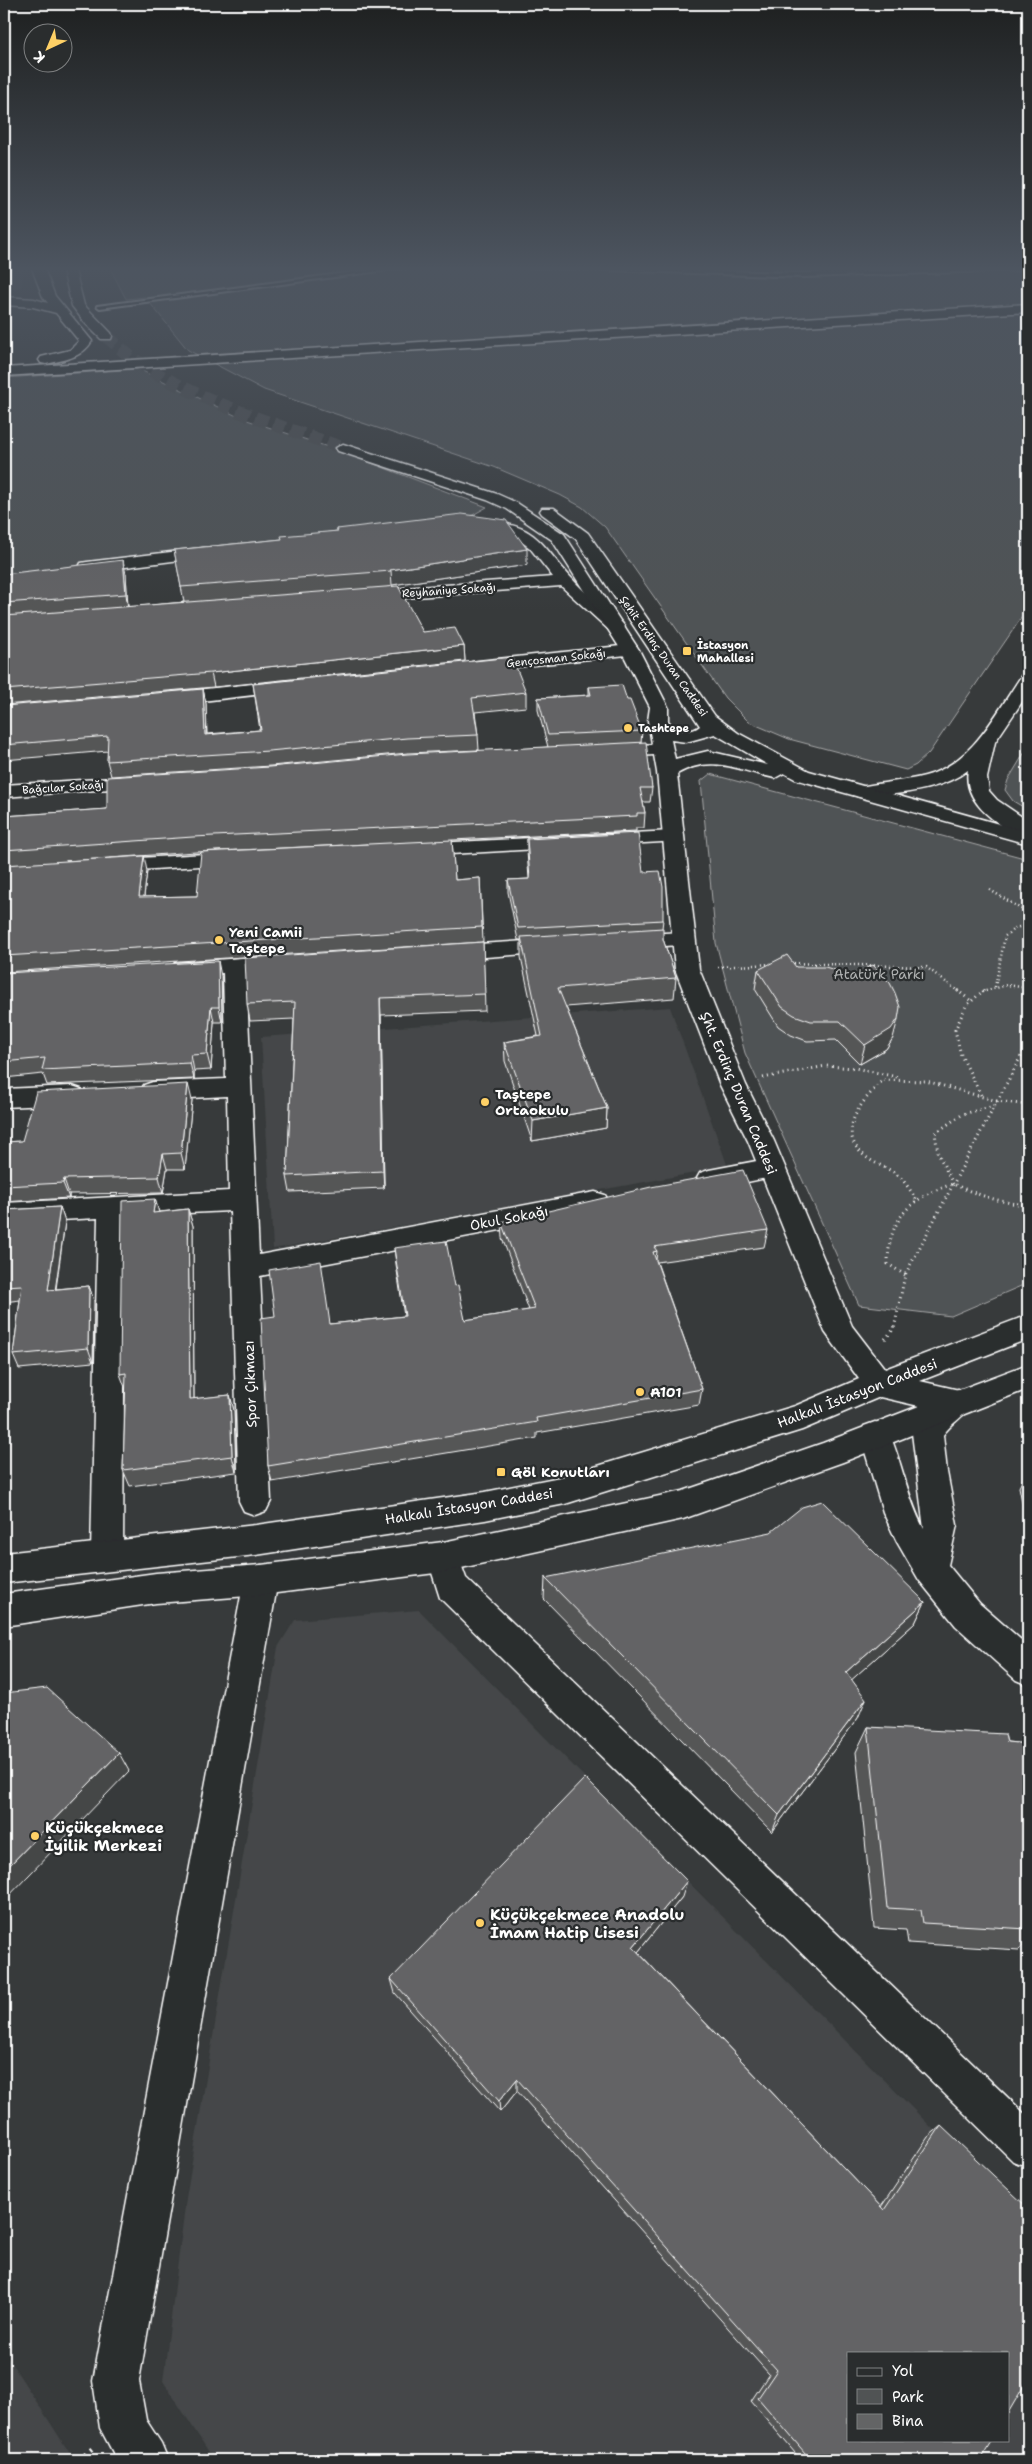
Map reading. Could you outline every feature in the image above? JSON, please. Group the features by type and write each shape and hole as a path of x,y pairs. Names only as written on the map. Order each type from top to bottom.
{"street":[{"name":"Şehit Erdinç Duran Caddesi","path":"662,750 658,721 659,707 616,626 558,537 532,518 492,497 350,444 523,497 554,514 582,536 708,720 731,737 802,775 1028,838"},
{"path":"462,523 505,526 526,534 541,548 565,581 616,626"},
{"path":"72,569 228,551"},
{"name":"Reyhaniye Sokağı","path":"347,598 565,581"},
{"name":"Gençosman Sokağı","path":"462,668 630,650"},
{"path":"864,792 942,778 954,772 986,743 1028,678"},
{"path":"146,701 313,684"},
{"path":"658,721 668,734 676,737 694,737 708,731 710,726 708,720"},
{"path":"986,743 977,783 983,796 986,802 1003,815 1028,830"},
{"path":"594,753 662,750"},
{"name":"Şht. Erdinç Duran Caddesi","path":"662,750 667,772 687,969 733,1085 772,1168 840,1332 879,1384"},
{"path":"667,772 690,758 707,756 769,771 802,775"},
{"name":"Bağcılar Sokağı","path":"4,791 162,781"},
{"path":"395,851 673,838"},
{"path":"90,867 256,857"},
{"path":"424,954 683,939"},
{"path":"157,970 304,961"},
{"name":"Spor Çıkmazı","path":"234,965 255,1501"},
{"path":"131,1092 238,1087"},
{"path":"4,1098 92,1094"},
{"path":"685,1185 772,1168"},
{"name":"Okul Sokağı","path":"245,1268 616,1198"},
{"path":"4,1213 243,1200"},
{"path":"107,1555 112,1207"},
{"name":"Halkalı İstasyon Caddesi","path":"4,1568 107,1555 256,1540 485,1506 565,1490 802,1418 879,1384 1028,1327"},
{"path":"4,1610 156,1588 261,1580 443,1557 683,1505 832,1453 1028,1376"},
{"path":"879,1384 958,1402"},
{"path":"931,1569 942,1525 930,1472 927,1433 939,1416 958,1402"},
{"path":"875,1435 885,1458 892,1492 908,1533 931,1569 968,1615 1028,1668"},
{"path":"144,2460 124,2428 116,2381 261,1580 256,1540"},
{"path":"443,1557 452,1587 1028,2146"}],"path":[{"path":"990,890 1028,913"},
{"path":"995,987 997,971 1004,953 1005,936 1015,928 1028,925"},
{"path":"783,963 926,967 971,1001"},
{"path":"687,969 773,964"},
{"path":"981,1096 962,1058 955,1029 966,1005 985,988 1012,984 1028,988"},
{"path":"885,1339 894,1329 905,1275 1028,1043"},
{"path":"733,1085 826,1066 855,1068 905,1079 926,1081 997,1101 1028,1105"},
{"path":"905,1079 883,1080 869,1094 851,1124 850,1134 855,1148 868,1159 899,1176 916,1200"},
{"path":"953,1184 938,1153 934,1132 951,1120 975,1108 994,1106"},
{"path":"905,1275 888,1264 888,1244 895,1225 910,1204 930,1191 953,1184 989,1198 1028,1205"}],"shaded area":[{"name":"Taştepe Ortaokulu","path":"670,1007 728,1167 273,1249 261,1037"},
{"name":"Küçükçekmece Anadolu İmam Hatip Lisesi","path":"419,1610 1028,2225 1028,2460 214,2460 163,2381 186,2198 278,1647 295,1620"},
{"path":"4,2352 53,2427 74,2460 4,2460"}],"green space":[{"path":"4,381 163,381 241,418 337,450 487,507 471,516 4,575"},
{"path":"247,381 1028,381 1028,608 929,753 916,765 906,770 789,739 749,722 725,698 605,527 582,507 560,495 494,467 264,390"},
{"path":"1028,747 1028,810 1013,801 1005,790 1008,780"},
{"name":"Atatürk Parkı","path":"710,774 1028,859 1028,1283 951,1316 859,1305 745,1053 716,943 701,781"}],"building":[{"path":"462,514 506,520 527,549 391,571 181,587 174,550 282,539 281,536 338,531 337,529"},
{"path":"123,560 126,594 4,603 4,574"},
{"path":"398,586 423,632 455,628 464,646 211,673 4,690 4,616"},
{"path":"512,657 526,692 472,698 478,735 407,738 269,751 107,761 108,736 4,745 4,706 203,689 205,735 261,730 253,684"},
{"path":"622,685 642,731 548,735 538,698 591,695 589,687"},
{"path":"646,742 652,788 640,788 645,813 637,813 637,816 193,837 4,850 4,816 107,809 107,777 269,767 407,754"},
{"path":"638,833 643,872 660,871 663,887 663,920 518,928 508,880 530,879 527,839"},
{"path":"452,840 455,880 480,878 482,927 4,956 4,865 144,856 139,897 197,896 201,852"},
{"path":"663,928 663,939 676,978 558,988 607,1108 533,1121 504,1042 542,1036 521,937"},
{"path":"483,942 485,994 380,998 383,1171 287,1176 295,1002 247,1004 245,958"},
{"path":"787,955 796,967 825,967 853,975 873,965 890,983 895,993 900,1007 898,1019 891,1029 865,1045 840,1021 811,1021 794,1015 782,1007 758,970"},
{"path":"218,961 219,1007 211,1007 207,1054 191,1055 190,1063 42,1070 45,1058 4,1062 4,973"},
{"path":"188,1084 181,1153 163,1154 159,1177 64,1179 63,1183 4,1186 4,1142 22,1141 36,1092"},
{"path":"743,1170 768,1230 654,1247 657,1251 653,1252 702,1389 536,1418 537,1422 268,1466 261,1318 275,1316 269,1270 321,1261 330,1324 405,1316 394,1248 446,1241 455,1286 458,1285 465,1320 535,1309 501,1222 651,1187"},
{"path":"155,1199 153,1213 188,1209 190,1399 230,1395 232,1456 123,1470 126,1373 120,1374 122,1201"},
{"path":"60,1207 48,1290 89,1286 88,1348 13,1355 22,1285 4,1286 4,1210"},
{"path":"822,1501 925,1602 846,1672 866,1699 779,1815 545,1578 771,1532 802,1507"},
{"name":"Küçükçekmece İyilik Merkezi","path":"47,1688 119,1753 4,1871 4,1693"},
{"path":"868,1727 1005,1734 1007,1742 1028,1744 1028,1929 923,1923 921,1910 887,1908"},
{"path":"585,1778 687,1881 633,1947 884,2210 941,2126 1028,2208 1028,2379 1010,2410 1010,2352 847,2352 847,2442 991,2442 980,2460 811,2460 758,2398 777,2370 517,2079 499,2101 391,1979"}],"tunnel":[{"path":"171,381 207,399 235,410 343,448"}],"place":[{"name":"İstasyon Mahallesi","path":"687,651"},
{"name":"Tashtepe","path":"628,728"},
{"name":"Yeni Camii Taştepe","path":"219,940"},
{"name":"Taştepe Ortaokulu","path":"485,1102"},
{"name":"A101","path":"640,1392"},
{"name":"Göl Konutları","path":"501,1472"},
{"name":"Küçükçekmece İyilik Merkezi","path":"35,1836"},
{"name":"Küçükçekmece Anadolu İmam Hatip Lisesi","path":"480,1923"}]}
